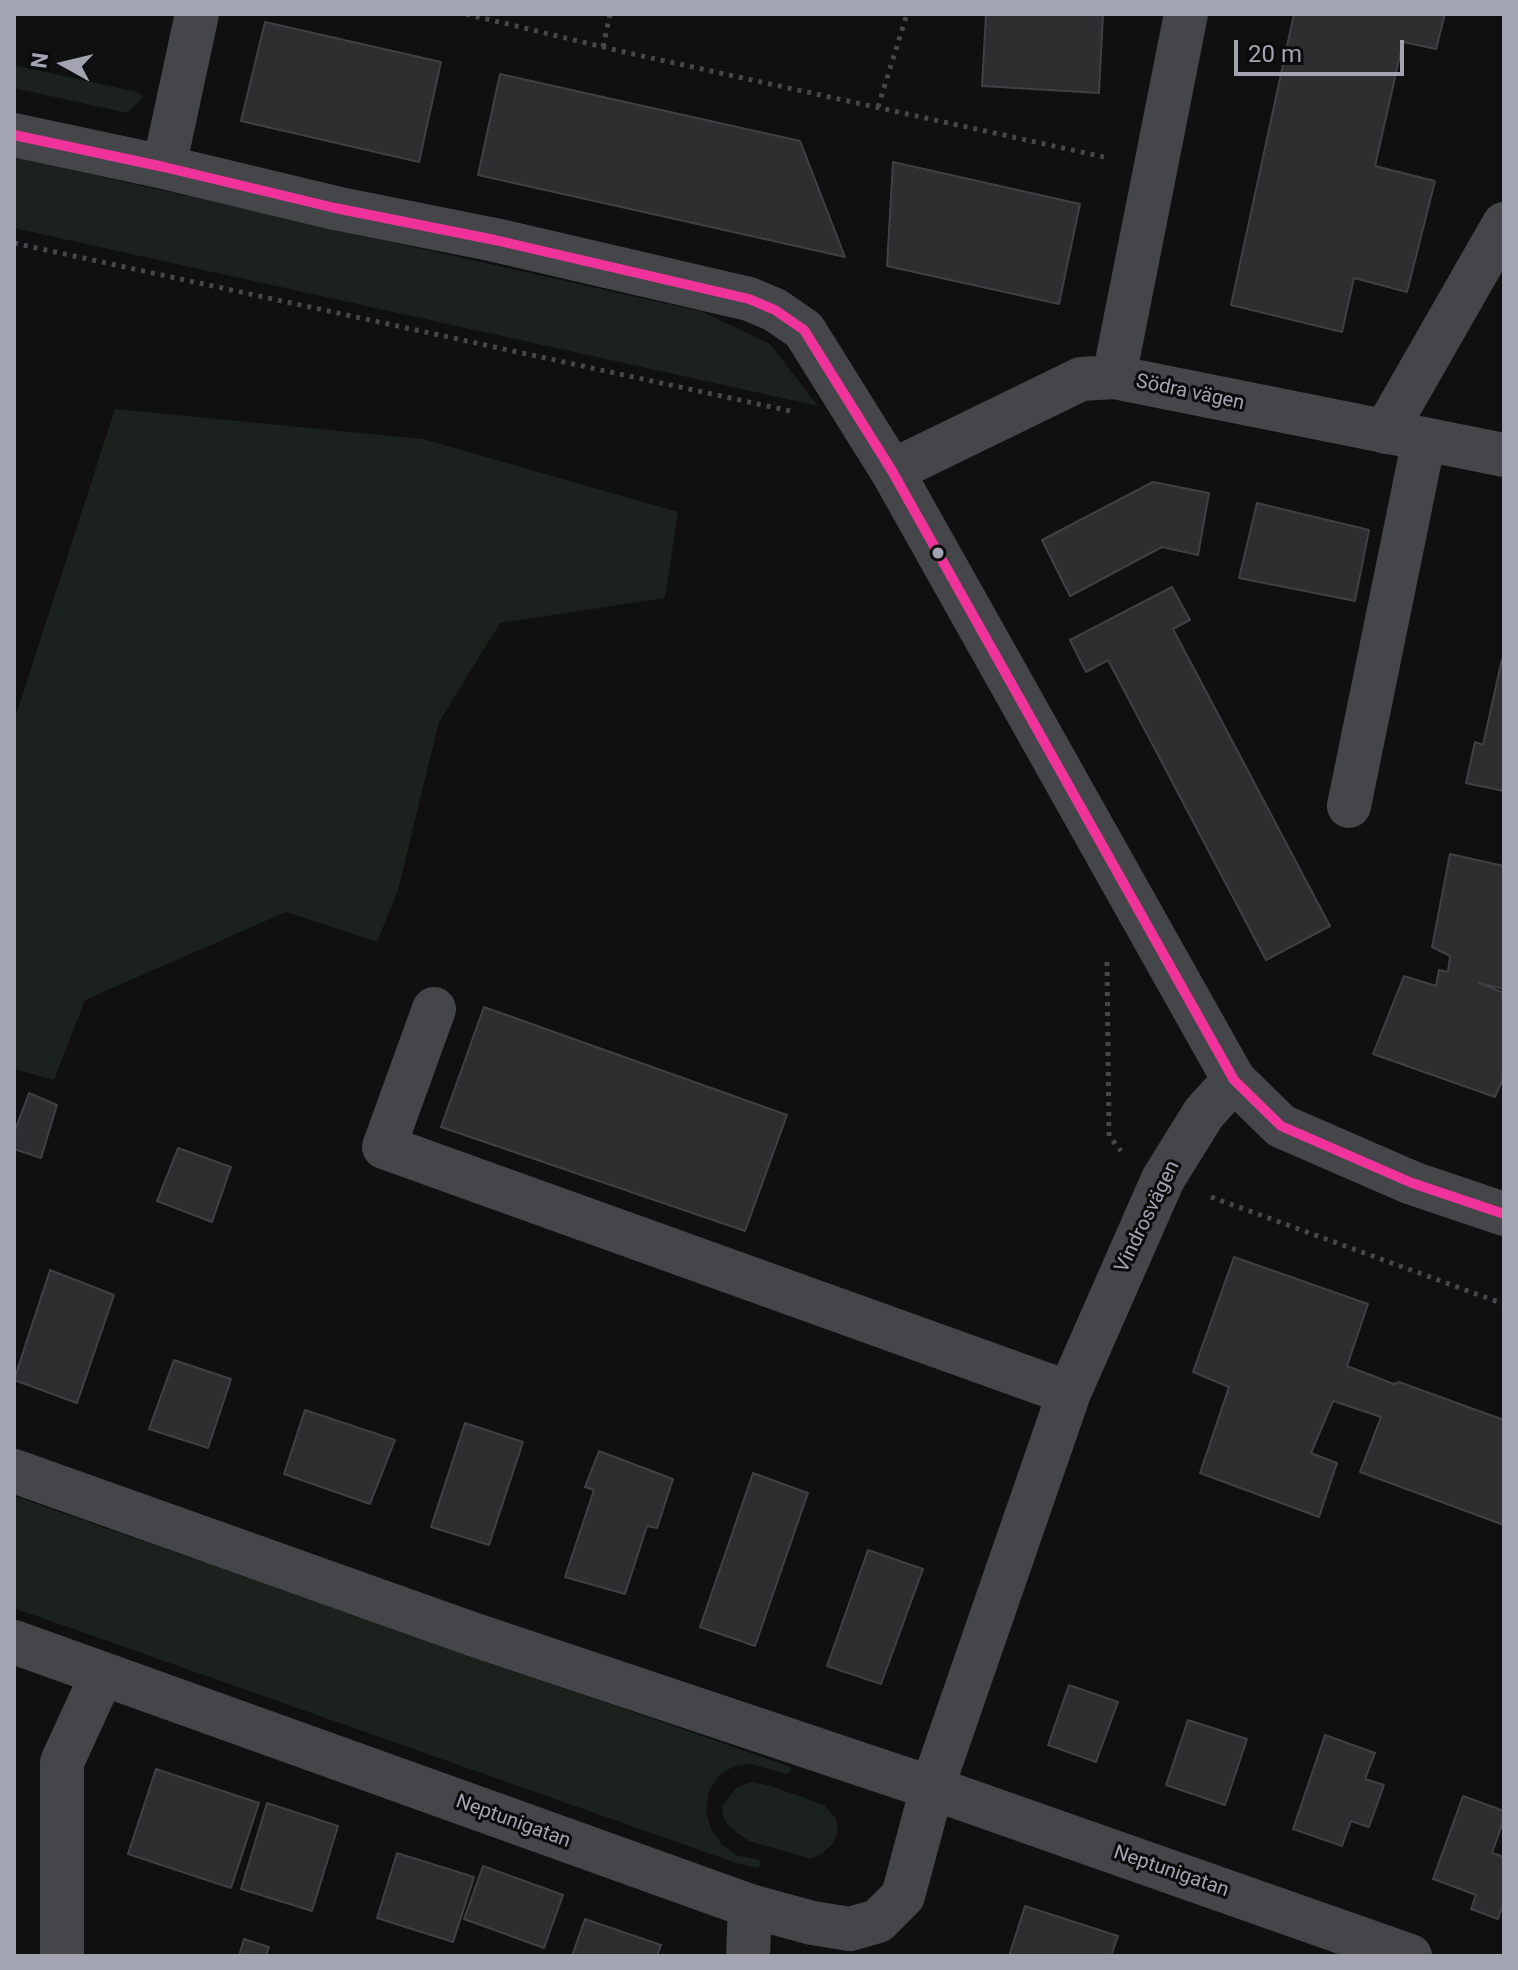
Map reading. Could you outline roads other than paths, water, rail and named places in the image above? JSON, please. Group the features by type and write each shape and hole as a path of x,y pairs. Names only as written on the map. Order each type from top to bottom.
{"street":[{"path":"164,167 197,14"},
{"path":"1114,377 1186,14"},
{"path":"14,135 749,299 775,310 804,330 892,471 1234,1080 1281,1126 1412,1183 1504,1214"},
{"path":"1349,806 1404,436 1504,224"},
{"name":"Södra vägen","path":"892,471 1081,379 1114,377 1504,455"},
{"path":"434,1009 384,1147 1069,1393"},
{"name":"Vindrosvägen","path":"932,1788 1069,1393 1163,1179 1204,1113 1234,1080"},
{"name":"Neptunigatan","path":"14,1471 472,1634 932,1788 1410,1956"},
{"name":"Neptunigatan","path":"14,1642 750,1906 812,1923 850,1929 878,1921 903,1896 932,1788"},
{"path":"62,1956 62,1762 102,1675"},
{"path":"748,1956 750,1906"}]}
